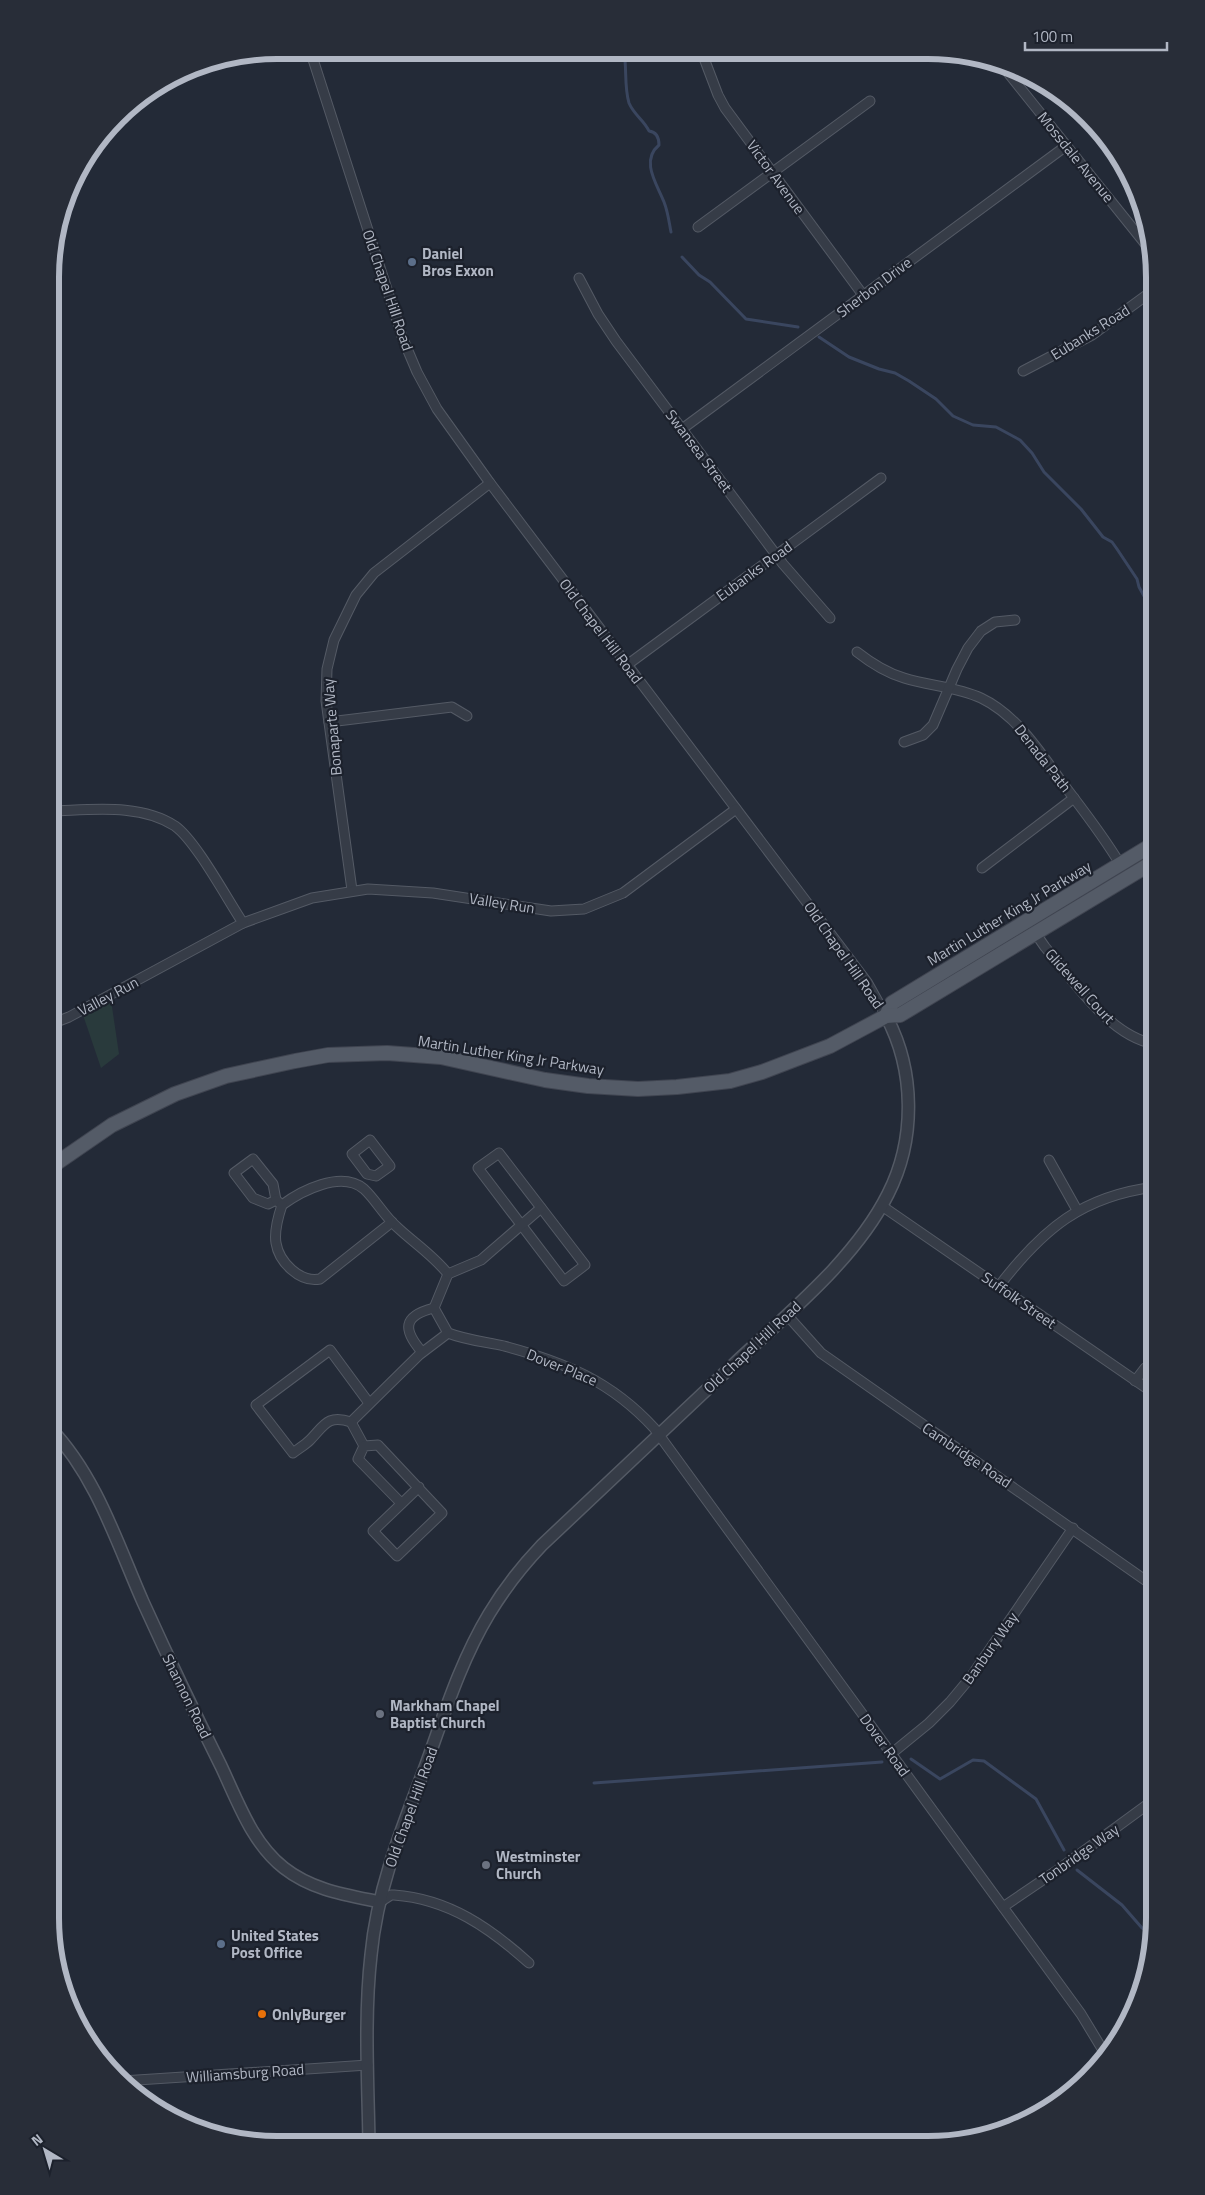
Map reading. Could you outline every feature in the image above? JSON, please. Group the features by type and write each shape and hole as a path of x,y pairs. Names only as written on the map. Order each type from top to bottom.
{"main road":[{"name":"Martin Luther King Jr Parkway","path":"886,1016 892,1003 1146,848"},
{"name":"Martin Luther King Jr Parkway","path":"59,1161 112,1125 175,1094 226,1076 328,1055 387,1053 441,1057 545,1080 629,1089 677,1087 730,1081 762,1072 830,1046 886,1016 900,1016 1146,867"}],"street":[{"name":"Old Chapel Hill Road","path":"313,59 403,339 417,372 441,416 867,982 897,1036 904,1062 908,1106 902,1156 890,1191 873,1222 836,1266 787,1315 542,1545 523,1566 488,1615 454,1689 398,1840 380,1902 371,1954 368,1995 369,2136"},
{"name":"Victor Avenue","path":"704,59 725,108 863,295"},
{"name":"Mossdale Avenue","path":"1009,74 1143,241"},
{"path":"698,227 870,101"},
{"name":"Sherbon Drive","path":"682,429 1066,146"},
{"name":"Swansea Street","path":"579,278 606,327 776,555 830,618"},
{"name":"Eubanks Road","path":"1023,371 1092,335 1146,296"},
{"name":"Eubanks Road","path":"627,665 880,478"},
{"name":"Bonaparte Way","path":"352,890 325,686 327,669 337,632 356,595 374,573 490,483"},
{"path":"904,742 923,735 933,725 968,648 981,631 995,622 1015,620"},
{"name":"Denada Path","path":"858,652 875,665 902,678 949,687 981,698 1007,715 1022,730 1074,798 1120,864"},
{"path":"329,722 452,707 467,716"},
{"path":"982,868 1074,798"},
{"name":"Valley Run","path":"59,1021 242,923 303,901 352,890 390,888 551,910 584,909 623,893 736,809"},
{"path":"59,811 136,812 152,816 174,826 190,842 242,923"},
{"name":"Glidewell Court","path":"1036,934 1107,1019 1129,1036 1146,1041"},
{"path":"499,1153 541,1208 585,1265 564,1281 478,1168 499,1153"},
{"path":"392,1222 325,1276 314,1280 306,1280 291,1269 279,1253 276,1234 279,1203 273,1184 253,1159 234,1173 253,1198 268,1204 279,1203 322,1185 345,1182 360,1186 392,1222 435,1258 448,1274"},
{"path":"1049,1160 1077,1210"},
{"path":"360,1186 367,1174"},
{"path":"999,1286 1039,1240 1077,1210 1110,1196 1146,1188"},
{"name":"Suffolk Street","path":"882,1206 1146,1388"},
{"path":"434,1308 448,1274 481,1260 541,1208"},
{"path":"351,1422 422,1352 436,1344 448,1333 434,1308"},
{"path":"422,1352 408,1333 408,1327 411,1320 421,1312 434,1308"},
{"name":"Cambridge Road","path":"787,1315 821,1353 1146,1581"},
{"name":"Dover Place","path":"448,1333 552,1360 587,1375 606,1386 630,1404 659,1434"},
{"path":"351,1422 335,1419 328,1421 308,1442 293,1453 256,1405 330,1350 369,1403"},
{"path":"1135,1381 1145,1368"},
{"path":"351,1422 364,1446"},
{"name":"Dover Road","path":"659,1434 1081,2014 1102,2050"},
{"name":"Shannon Road","path":"59,1440 82,1469 102,1508 170,1663 260,1843 283,1867 303,1881 334,1892 380,1902"},
{"path":"364,1446 378,1445 418,1487 442,1513 397,1556 372,1531 418,1487"},
{"path":"364,1446 358,1459 401,1503"},
{"name":"Banbury Way","path":"891,1754 929,1723 970,1678 1073,1528"},
{"name":"Tonbridge Way","path":"1003,1907 1062,1867 1146,1805"},
{"path":"380,1902 394,1895 445,1906 483,1925 530,1963"},
{"name":"Williamsburg Road","path":"131,2080 368,2065"}],"shaded area":[{"path":"111,1000 119,1054 101,1068 83,1015"}],"waterway":[{"path":"625,59 629,103 649,131 656,134 659,140 659,145 653,151 650,165 665,206 671,232"},
{"path":"682,257 699,275 710,282 746,319 798,327"},
{"path":"819,337 849,357 895,373 909,381 936,399 953,416 973,425 996,427 1020,440 1032,453 1044,472 1081,509 1103,537 1112,542 1137,579 1146,600"},
{"path":"911,1759 940,1779 973,1760 984,1761 1036,1799 1064,1850"},
{"path":"594,1783 882,1762"},
{"path":"1077,1870 1122,1905 1146,1930"}],"place":[{"name":"Daniel Bros Exxon","path":"412,262"},
{"name":"Markham Chapel Baptist Church","path":"380,1714"},
{"name":"Westminster Church","path":"486,1865"},
{"name":"United States Post Office","path":"221,1944"},
{"name":"OnlyBurger","path":"262,2014"}]}
